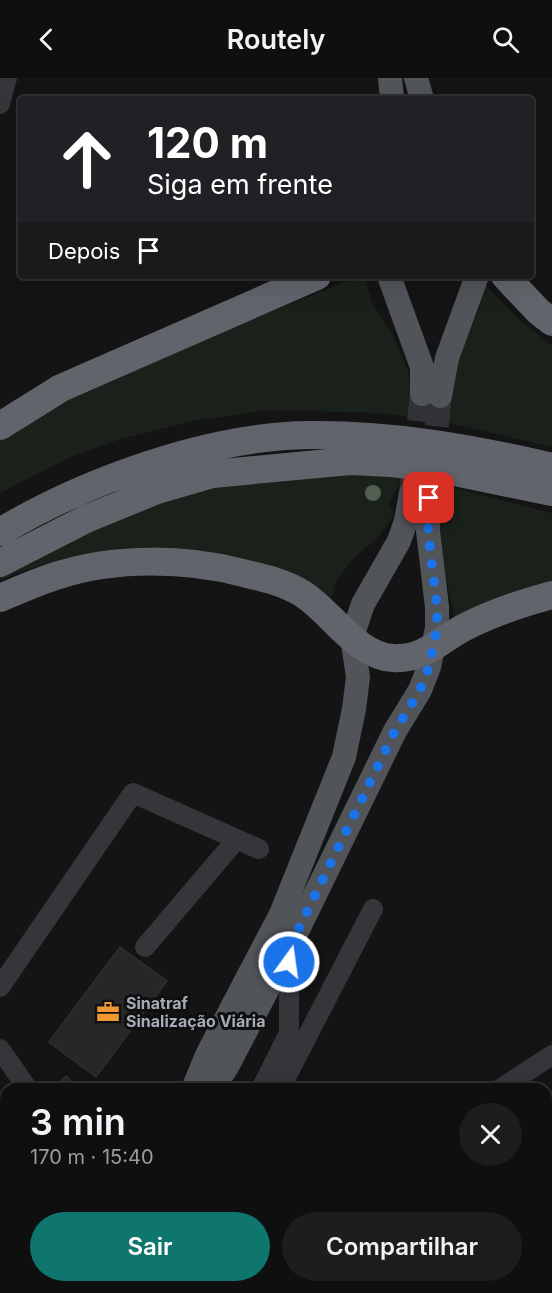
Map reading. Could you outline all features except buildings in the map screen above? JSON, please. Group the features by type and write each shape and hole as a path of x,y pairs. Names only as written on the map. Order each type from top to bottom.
{"highway":[{"path":"0,426 61,388 310,279"},
{"path":"508,279 552,322"},
{"path":"0,532 57,501 139,469 208,449 259,440 307,435 400,439 451,446 552,467"},
{"path":"0,563 87,519 157,490 212,474 350,461 450,471 552,492"},
{"path":"0,598 61,574 113,564 185,563 224,568 278,581 302,593 369,651 392,658 404,658 432,649 462,629 494,615 552,595"}],"main road":[{"path":"390,78 392,96"},
{"path":"416,78 421,96"},
{"path":"390,279 415,342 431,395 476,279"},
{"path":"195,1083 207,1055 281,914 344,757 358,677 352,637 363,604 399,541 406,521 420,495 428,531 437,607 437,628 429,667 420,690 395,731 290,948 216,1083"}],"street":[{"path":"0,104 7,78"},
{"path":"0,987 134,793 259,849"},
{"path":"145,947 236,840"},
{"path":"283,1083 373,909"},
{"path":"264,1083 290,1034 290,948"},
{"path":"0,1049 25,1083"},
{"path":"509,1083 552,1055"}],"shaded area":[{"path":"353,279 361,279 366,283 372,303 393,335 408,371 412,394 463,339 480,307 485,284 516,316 552,345 552,447 443,422 380,413 270,410 192,421 120,439 71,457 0,493 0,437 77,388"},
{"path":"294,472 390,475 443,485 552,513 552,591 457,625 424,487 399,485 389,503 395,513 379,536 353,559 336,581 329,606 306,587 69,559 22,571 0,581 0,569 158,494"}],"tunnel":[{"path":"411,493 422,394"},
{"path":"429,498 440,396"}],"place":[{"name":"Sinatraf Sinalização Viária","path":"108,1012"}],"route":[{"path":"289,962 290,948 297,932 395,731 420,690 429,667 437,628 437,607 428,531 429,498"}]}
